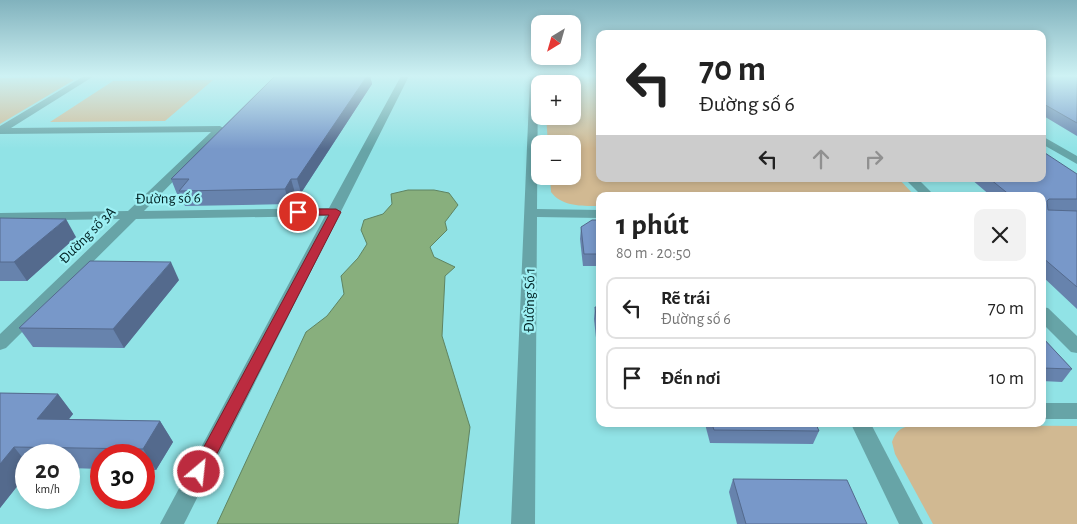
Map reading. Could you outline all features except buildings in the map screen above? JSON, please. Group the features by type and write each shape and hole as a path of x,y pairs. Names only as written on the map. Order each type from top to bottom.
{"street":[{"path":"0,130 49,100"},
{"path":"172,524 393,100"},
{"name":"Đường Số 1","path":"523,524 533,125"},
{"name":"Đường số 3A","path":"0,130 220,129 0,344"},
{"path":"1046,142 1077,161"},
{"path":"914,182 924,192"},
{"name":"Đường số 6","path":"0,217 336,212"},
{"path":"531,213 596,214"},
{"path":"1046,316 1077,347"},
{"path":"1046,411 1077,411"},
{"path":"862,427 911,524"}],"shaded area":[{"path":"0,100 40,100 0,124"},
{"path":"83,100 189,100 165,121 50,122"},
{"path":"581,100 596,100 596,182 902,182 911,192 596,192 596,206 580,206 561,201 551,192 551,185 581,185 581,135 547,135 547,125 581,125"},
{"path":"408,190 434,190 449,193 458,205 445,222 447,230 430,247 434,257 455,267 445,276 442,336 470,427 458,524 217,524 306,332 327,316 344,294 341,276 358,258 367,244 361,230 364,220 383,214 392,204 391,194"},
{"path":"1077,426 1077,524 933,524 895,454 892,442 901,429 907,427"}],"route":[{"path":"199,472 336,212 298,212"}]}
